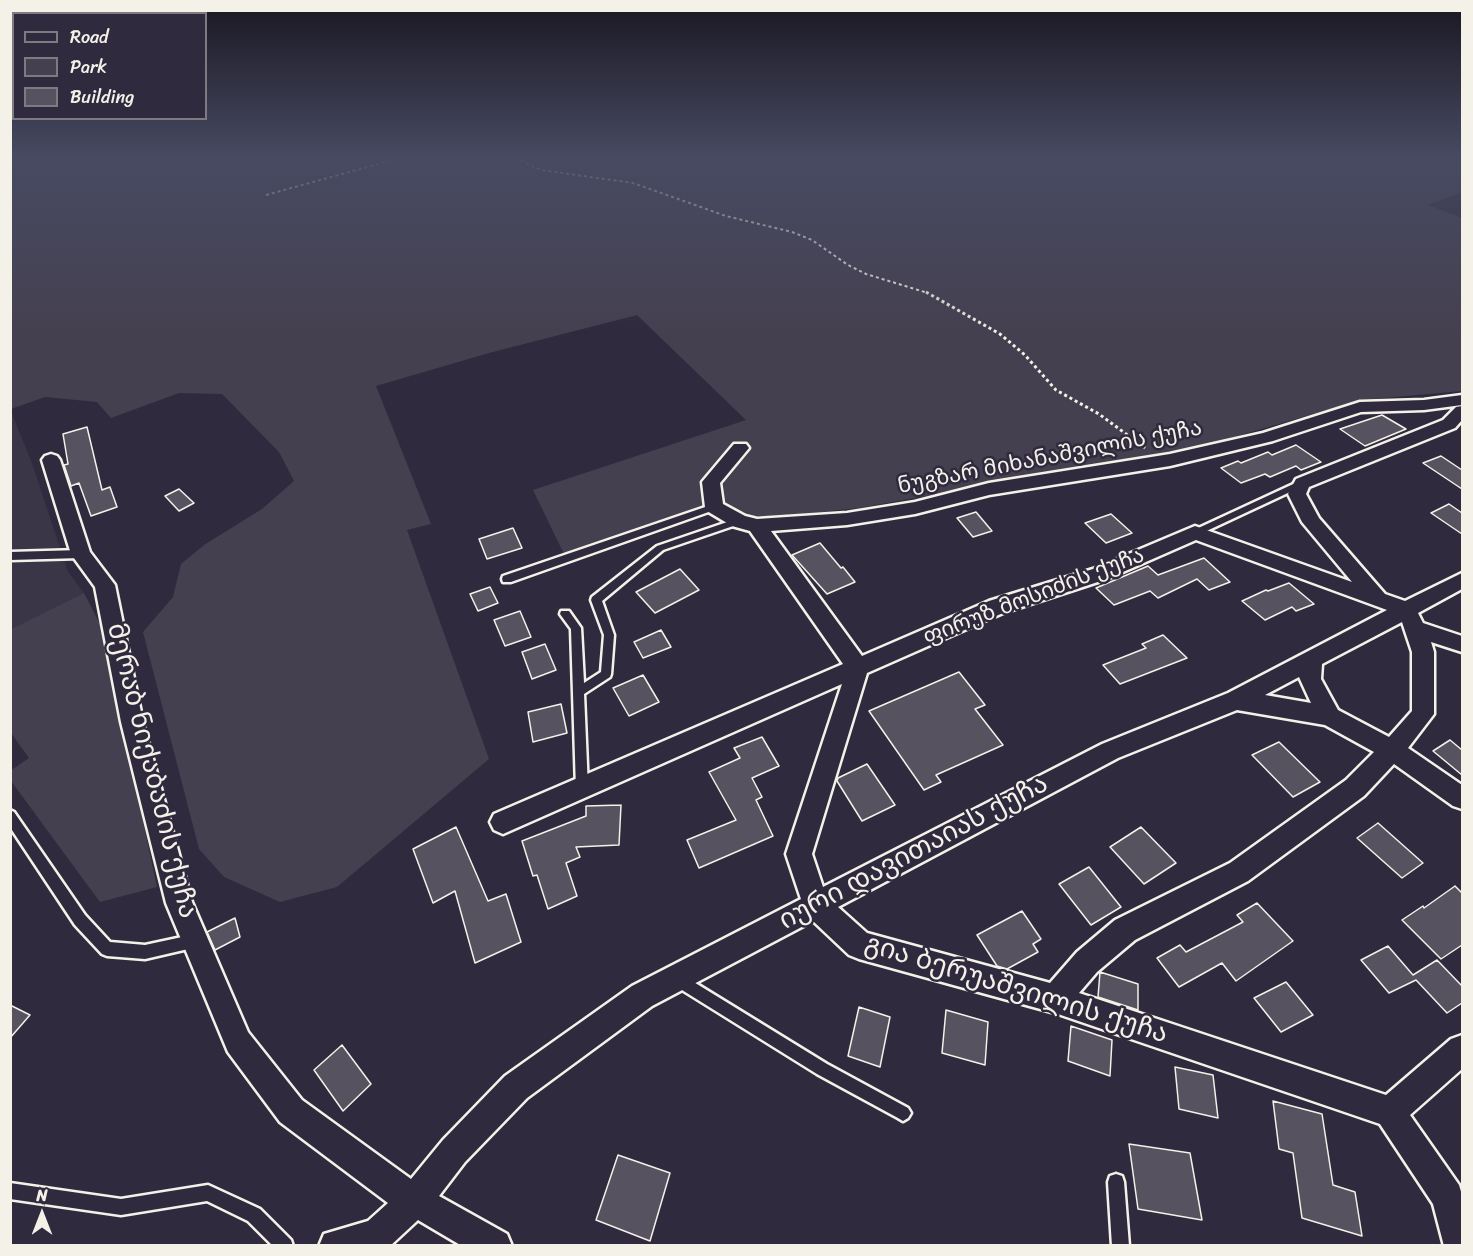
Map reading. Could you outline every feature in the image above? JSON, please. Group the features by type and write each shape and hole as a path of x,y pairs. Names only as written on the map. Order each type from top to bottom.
{"street":[{"name":"ნუგზარ მიხანაშვილის ქუჩა","path":"748,524 846,519 915,508 989,489 1170,460 1267,437 1360,407 1462,405"},
{"name":"ფირუზ მოსიძის ქუჩა","path":"1302,483 1449,424 1462,405"},
{"path":"740,448 711,482 714,507 748,524 858,668"},
{"name":"მერაბ ნიქაბაძის ქუჩა","path":"51,460 81,554 105,585 135,733 179,903 238,1042 291,1111 394,1188 495,1245"},
{"path":"1302,483 1297,494 1311,522 1380,600"},
{"name":"ფირუზ მოსიძის ქუჩა","path":"503,822 996,607 1100,574 1195,533"},
{"path":"1195,533 1380,600 1411,619 1462,644"},
{"name":"იური დავითაიას ქუჩა","path":"336,1245 377,1236 416,1199 454,1151 516,1087 642,996 1110,751 1236,700 1312,658 1411,619 1462,580"},
{"path":"1054,999 1087,962 1125,930 1239,872 1355,788 1392,750 1423,714 1423,652 1411,619"},
{"path":"1312,658 1310,679 1330,717"},
{"name":"გია ბერუაშვილის ქუჩა","path":"858,668 799,854 816,905 859,945 1054,999 1390,1112"},
{"path":"1236,700 1330,717 1392,750 1462,798"},
{"path":"1461,1245 1447,1197 1390,1112 1462,1050"}],"lane":[{"name":"ფირუზ მოსიძის ქუჩა","path":"1195,533 1302,483"},
{"path":"507,579 714,507"},
{"path":"578,692 606,674 609,635 597,600 660,548 748,524"},
{"path":"10,556 81,554"},
{"path":"565,614 576,628 582,789"},
{"path":"10,816 80,920 108,949 145,952 196,940"},
{"path":"677,978 822,1069 903,1113"},
{"path":"1116,1182 1120,1245"},
{"path":"10,1191 121,1207 208,1193 255,1215 285,1245"}],"path":[{"path":"729,217 792,232 812,240 848,265 866,274 923,290 1000,334 1025,355 1056,390 1100,414 1144,448 1170,460"}],"shaded area":[{"path":"10,409 32,463 68,572 84,593 11,629"}],"green space":[{"path":"10,217 1462,218 1462,391 1361,400 1179,453 1145,457 859,508 784,516 747,516 729,508 720,497 699,508 565,556 533,490 746,420 637,315 489,353 376,386 431,524 407,530 489,759 337,887 280,902 224,877 199,849 143,632 173,597 181,564 204,545 262,509 294,481 279,452 222,394 179,393 111,418 97,402 45,397 11,409"},
{"path":"84,593 102,628 157,887 100,902 11,781 10,771 29,758 11,733 11,629"}],"building":[{"path":"1382,415 1406,429 1365,446 1340,429"},
{"path":"87,427 102,490 110,487 117,507 91,516 79,483 71,486 64,465 68,464 63,434"},
{"path":"1296,445 1321,462 1301,470 1296,466 1270,477 1265,474 1241,483 1221,468 1268,452 1272,455"},
{"path":"1441,456 1462,470 1462,489 1423,463"},
{"path":"179,489 194,503 179,511 165,496"},
{"path":"1449,504 1462,513 1462,534 1431,513"},
{"path":"976,512 992,531 973,537 957,518"},
{"path":"1111,514 1132,533 1106,543 1085,523"},
{"path":"513,528 522,548 487,559 479,539"},
{"path":"820,543 855,582 827,594 792,555"},
{"path":"1204,558 1230,582 1209,590 1197,579 1158,598 1150,591 1114,605 1096,588 1148,566 1158,575"},
{"path":"680,569 699,590 655,613 636,592"},
{"path":"1289,583 1314,604 1296,611 1292,607 1265,620 1242,601 1266,590"},
{"path":"490,587 498,603 478,611 470,594"},
{"path":"520,611 531,637 505,646 494,620"},
{"path":"661,630 671,647 643,658 634,642"},
{"path":"1163,635 1187,658 1120,684 1103,665 1146,648 1142,644"},
{"path":"545,644 556,670 532,679 522,652"},
{"path":"959,672 985,705 975,709 1003,745 936,775 941,782 924,790 869,711"},
{"path":"643,675 659,702 629,716 613,688"},
{"path":"561,704 567,733 533,742 528,712"},
{"path":"762,737 779,766 752,778 762,797 756,800 773,836 699,868 687,840 736,820 709,772 740,758 734,748"},
{"path":"1450,740 1462,750 1462,775 1433,751"},
{"path":"1279,742 1320,782 1293,797 1252,755"},
{"path":"867,764 895,805 862,821 837,781 838,778"},
{"path":"621,805 619,845 576,847 580,857 566,863 577,896 548,909 537,875 533,876 522,841 586,816 586,806"},
{"path":"1378,823 1423,863 1402,878 1357,838"},
{"path":"456,827 488,901 506,894 521,942 475,963 455,891 433,903 413,849"},
{"path":"1141,827 1176,863 1144,884 1110,847"},
{"path":"1089,867 1121,907 1091,925 1059,884"},
{"path":"1455,886 1462,893 1462,945 1441,959 1402,920"},
{"path":"1257,903 1293,941 1236,981 1222,963 1179,987 1157,958 1180,945 1186,952 1243,922 1237,915"},
{"path":"1022,911 1041,939 1033,944 1038,952 1007,969 997,966 977,935"},
{"path":"235,918 240,937 215,950 207,932"},
{"path":"1388,946 1413,975 1437,960 1462,986 1462,1003 1447,1013 1416,980 1389,993 1361,960"},
{"path":"1100,972 1138,984 1138,1010 1098,997"},
{"path":"1286,982 1313,1015 1281,1032 1254,998"},
{"path":"10,1005 30,1015 10,1038"},
{"path":"859,1007 890,1017 880,1067 848,1056"},
{"path":"946,1010 988,1022 985,1065 942,1053"},
{"path":"1071,1026 1112,1040 1110,1076 1068,1061"},
{"path":"342,1045 371,1084 343,1111 314,1070"},
{"path":"1175,1067 1213,1075 1218,1118 1179,1109"},
{"path":"1273,1101 1322,1114 1333,1185 1355,1192 1362,1236 1302,1218 1293,1153 1279,1149"},
{"path":"1129,1144 1190,1153 1202,1220 1138,1209"},
{"path":"618,1155 670,1173 650,1241 596,1220"}]}
